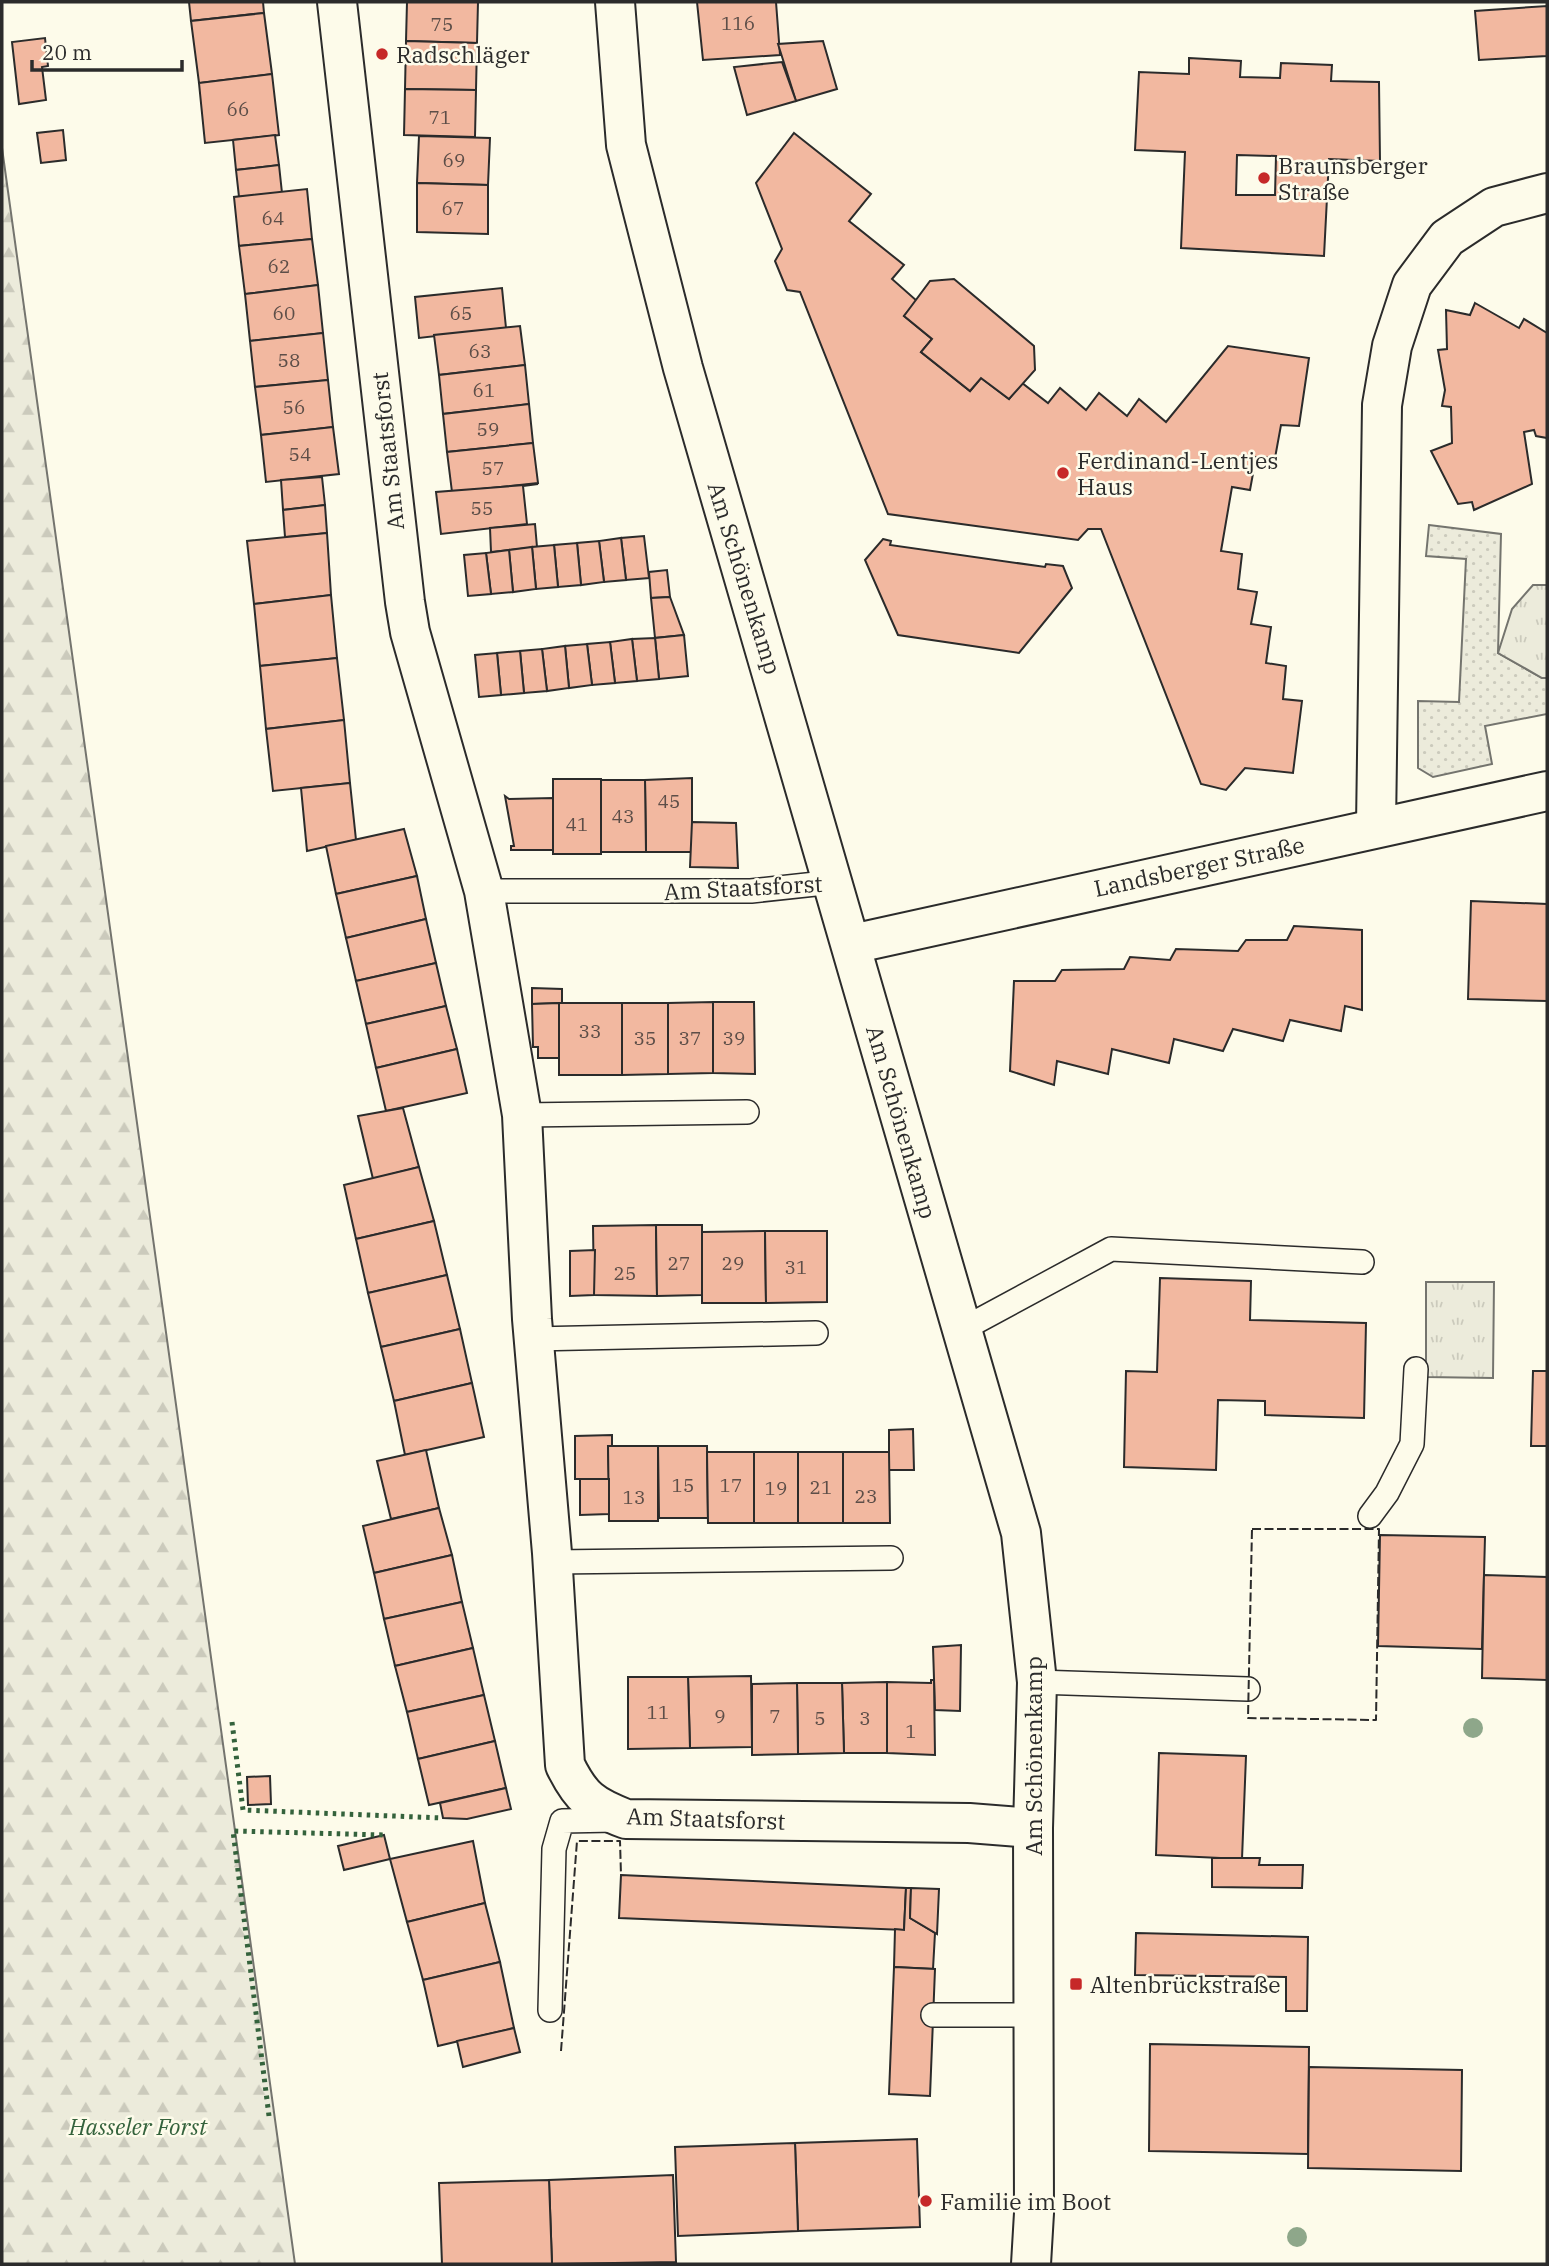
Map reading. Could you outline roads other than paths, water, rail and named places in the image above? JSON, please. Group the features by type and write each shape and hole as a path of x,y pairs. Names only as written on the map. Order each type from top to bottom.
{"street":[{"name":"Am Staatsforst","path":"337,2 405,602 410,632 484,891 522,1115 533,1339 553,1562 565,1765 577,1789 595,1807 626,1819 969,1823 1033,1828"},
{"name":"Am Schönenkamp","path":"615,2 629,156 683,368 1021,1533 1037,1682 1033,1828 1034,2213 1031,2264"},
{"path":"1376,826 1382,405 1391,346 1412,285 1447,238 1494,207 1547,193"},
{"name":"Landsberger Straße","path":"852,944 1547,790"}],"lane":[{"name":"Am Staatsforst","path":"484,891 751,891 834,882"},
{"path":"522,1115 747,1112"},
{"path":"961,1330 1111,1249 1362,1262"},
{"path":"533,1339 816,1333"},
{"path":"1370,1516 1387,1493 1412,1444 1416,1369"},
{"path":"553,1562 891,1558"},
{"path":"1037,1682 1248,1689"},
{"path":"550,2010 554,1849 562,1821 626,1819"},
{"path":"933,2015 1034,2015"}],"place":[{"name":"Radschläger","path":"382,54"},
{"name":"Braunsberger Straße","path":"1264,178"},
{"name":"Ferdinand-Lentjes Haus","path":"1063,473"},
{"name":"Altenbrückstraße","path":"1076,1984"},
{"name":"Familie im Boot","path":"926,2201"}],"park label":[{"name":"Hasseler Forst","path":"138,2126"}]}
